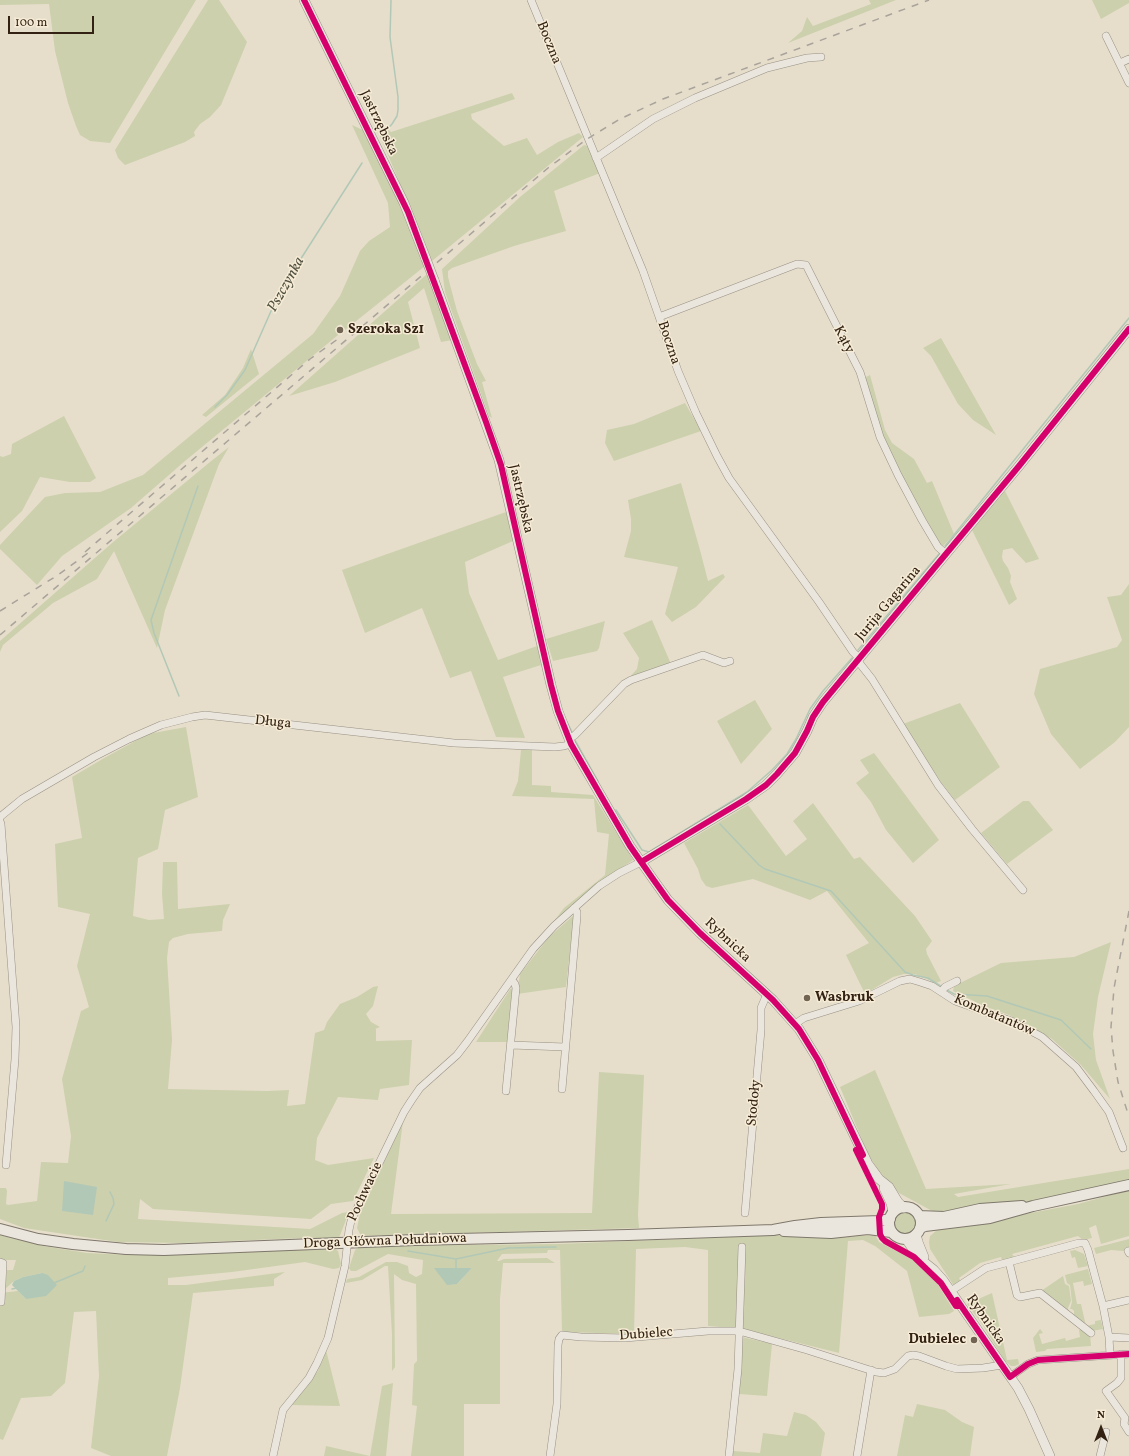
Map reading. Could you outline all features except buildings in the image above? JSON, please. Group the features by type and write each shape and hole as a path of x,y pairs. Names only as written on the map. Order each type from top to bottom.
{"main road":[{"path":"918,1231 921,1223 919,1216 912,1209 899,1208 892,1216 889,1226 891,1232 898,1238 906,1239 918,1231 990,1218 1033,1206 1129,1185"},
{"path":"919,1216 944,1217 986,1209 1033,1206"},
{"name":"Droga Główna Południowa","path":"773,1230 821,1223 880,1221 892,1216"},
{"name":"Droga Główna Południowa","path":"0,1229 73,1244 126,1249 187,1249 451,1239 773,1230 826,1233 868,1229 891,1232"}],"street":[{"name":"Jastrzębska","path":"304,0 404,203 434,280 499,460 551,685 564,728 570,741"},
{"name":"Boczna","path":"530,0 638,258 673,360 693,407 717,456 729,478 795,568 858,659"},
{"path":"1106,36 1129,83"},
{"path":"596,158 653,119 695,98 767,68 807,58 821,57"},
{"path":"1120,63 1129,59"},
{"name":"Kąty","path":"659,316 797,264 806,265 860,372 880,437 898,475 938,547 946,554"},
{"name":"Jurija Gagarina","path":"641,862 712,821 746,799 766,785 777,774 795,753 818,710 858,659 1019,466 1129,329"},
{"path":"570,741 624,684 631,680 703,655 724,663 730,661"},
{"name":"Jurija Gagarina","path":"858,659 938,785 972,829 1023,890"},
{"name":"Długa","path":"0,817 22,799 94,757 129,739 161,725 205,715 454,743 555,747 564,746 570,741"},
{"name":"Rybnicka","path":"570,741 641,862 661,891 679,912 767,994 795,1024 806,1040 818,1060 865,1160 881,1181 888,1195 892,1216"},
{"path":"0,822 16,1027 16,1059 6,1165"},
{"name":"Pochwacie","path":"273,1456 283,1410 309,1378 328,1338 345,1266 350,1225 354,1214 404,1112 420,1088 457,1055 533,949 554,926 599,886 619,873 641,862"},
{"path":"562,1089 577,916 577,912 574,908"},
{"name":"Kombatantów","path":"795,1024 804,1018 860,1001 906,979 943,990 955,1000 1023,1026 1042,1037 1053,1046 1076,1067 1104,1105 1112,1119 1123,1148"},
{"path":"506,1091 516,988 512,980"},
{"path":"943,990 957,981"},
{"name":"Stodoły","path":"745,1213 761,1030 761,1008 767,994"},
{"path":"511,1045 565,1047"},
{"name":"Rybnicka","path":"881,1181 890,1187 898,1202 904,1208"},
{"name":"Rybnicka","path":"918,1231 918,1242 927,1264"},
{"name":"Rybnicka","path":"906,1239 919,1258 940,1277 1010,1377 1030,1409 1050,1456"},
{"path":"951,1292 986,1268 1079,1243 1085,1243 1103,1306 1109,1337 1110,1354"},
{"path":"729,1456 738,1369 742,1247"},
{"path":"0,1262 3,1263 1,1302"},
{"path":"1009,1262 1016,1292 1020,1297 1040,1293 1091,1333"},
{"path":"1103,1306 1129,1300"},
{"name":"Dubielec","path":"550,1456 557,1404 558,1345 559,1339 562,1335 625,1338 708,1330 739,1331 884,1373 895,1369 908,1356 913,1355 957,1369 983,1368 1002,1365"},
{"path":"1109,1337 1129,1338"},
{"path":"1010,1377 1028,1364 1038,1360 1110,1354 1129,1354"},
{"path":"1121,1354 1121,1378 1106,1391 1125,1418 1124,1424 1129,1432"},
{"path":"857,1456 871,1370"},
{"path":"1100,1456 1106,1432"}],"shaded area":[{"path":"0,0 196,0 110,143 90,141 80,135 76,126 68,103 55,51 49,4 0,5"},
{"path":"208,0 219,0 247,42 221,105 210,117 200,124 194,132 195,136 185,142 125,165 118,158 115,150"},
{"path":"869,0 896,0 788,43 802,31 807,17 813,26 871,4"},
{"path":"1092,0 1129,0 1129,3 1101,19"},
{"path":"512,93 515,99 471,114 472,119 504,146 527,138 537,155 558,142 579,133 583,137 432,261 378,131 385,127 391,132"},
{"path":"352,125 367,132 401,204 425,266 345,330 341,324 335,329 338,335 185,461 131,508 62,556 37,585 0,549 0,545 45,497 65,493 100,492 143,475 313,334 340,296 360,251 369,241 390,227 388,203"},
{"path":"584,145 587,146 600,173 554,191 566,231 514,246 452,268 448,271 448,277 457,311 477,364 486,381 482,382 492,418 489,416 445,292 442,269 520,197"},
{"path":"427,274 452,340 441,342 424,288 408,302 420,348 335,382 289,396"},
{"path":"941,338 996,435 973,420 958,404 931,356 923,348"},
{"path":"251,349 259,374 206,417 202,415 225,395 243,368"},
{"path":"870,375 885,430 892,443 914,459 927,483 932,481 954,534 943,546 938,544 886,446 864,378"},
{"path":"685,403 701,431 614,461 605,443 607,430 634,424"},
{"path":"64,416 96,478 90,482 70,482 40,477 22,511 0,532 0,456 3,457 11,454 12,444"},
{"path":"229,447 219,464 165,610 157,648 114,551 97,579 53,603 3,645 0,652 0,641 112,543"},
{"path":"681,483 708,581 723,574 725,577 696,607 672,622 665,614 678,567 624,557 631,531 628,500"},
{"path":"1005,491 1039,559 1026,563 1012,548 1003,550 1003,561 1011,576 1010,582 1017,599 1009,605 972,530"},
{"path":"506,512 513,541 465,562 469,593 498,660 537,646 541,665 503,677 525,738 496,737 471,671 450,678 422,608 365,633 342,570"},
{"path":"1129,584 1129,727 1115,742 1080,769 1051,734 1034,694 1040,669 1117,647 1122,640 1107,597 1121,595"},
{"path":"652,620 671,664 626,681 637,669 639,658 623,633"},
{"path":"605,621 597,651 553,661 546,639"},
{"path":"755,700 772,729 741,764 717,721"},
{"path":"960,703 1000,767 955,800 941,782 903,724"},
{"path":"186,727 198,797 165,810 158,849 138,858 133,916 149,920 164,919 162,894 163,862 177,862 178,909 230,904 223,920 222,931 188,934 173,938 169,942 167,958 172,1040 168,1089 289,1090 287,1106 305,1104 315,1033 324,1030 327,1022 340,1004 357,997 373,987 378,986 373,1006 366,1014 371,1022 380,1027 375,1029 376,1041 412,1040 409,1085 380,1089 378,1100 338,1097 317,1138 315,1160 328,1165 374,1158 353,1201 331,1204 311,1219 153,1209 140,1199 138,1219 310,1229 342,1213 349,1212 339,1238 301,1238 183,1243 118,1242 24,1228 0,1219 0,1188 6,1188 6,1204 8,1205 37,1201 41,1162 68,1163 71,1136 62,1079 81,1011 89,1007 77,966 90,914 58,907 55,844 82,838 72,777 148,734"},
{"path":"521,750 532,750 532,785 551,786 551,792 593,795 633,860 605,879 551,925 564,908 605,875 609,834 597,832 594,799 512,796 518,781"},
{"path":"874,753 939,840 913,863 886,830 871,802 856,783 869,773 860,760"},
{"path":"1023,801 1029,801 1053,830 1007,864 981,833"},
{"path":"813,803 854,859 860,857 915,916 932,941 926,949 927,954 941,981 936,983 915,974 904,974 893,977 865,994 846,955 869,943 827,891 810,900 753,879 712,888 706,886 701,879 698,869 684,843 748,805 786,856 807,839 793,821"},
{"path":"574,915 566,987 517,994 520,974 549,937"},
{"path":"1111,942 1098,997 1093,1034 1096,1060 1110,1099 1081,1065 1052,1039 1009,1015 984,1006 953,991 954,986 1001,963 1074,957"},
{"path":"511,988 507,1042 476,1042"},
{"path":"875,1070 926,1189 1011,1184 954,1194 958,1197 1129,1169 1129,1179 1049,1200 942,1215 934,1212 899,1193 878,1170 868,1154 840,1087"},
{"path":"599,1072 644,1075 638,1215 639,1228 361,1236 357,1228 360,1214 403,1121 391,1214 592,1213"},
{"path":"64,1181 97,1187 93,1215 62,1211"},
{"path":"1129,1190 1129,1236 1101,1244 1096,1225 1089,1228 1092,1238 1083,1240 1078,1236 1012,1254 1015,1258 1002,1261 1001,1257 980,1263 959,1278 961,1282 954,1286 930,1249 930,1236 937,1230 993,1222 1020,1215 1078,1204"},
{"path":"905,1211 910,1212 916,1218 916,1228 910,1234 905,1235 900,1234 894,1228 893,1223 894,1218 900,1212"},
{"path":"0,1235 43,1246 87,1253 128,1255 332,1248 338,1251 341,1264 339,1268 333,1269 305,1262 232,1272 168,1278 168,1285 186,1285 285,1272 274,1279 274,1286 193,1293 180,1388 167,1456 111,1456 91,1448 99,1376 96,1311 74,1312 65,1383 51,1396 21,1398 3,1440 0,1439 0,1293 18,1291 26,1299 42,1273 23,1277 14,1281 5,1289 7,1270 13,1270 16,1260 0,1260"},
{"path":"776,1235 823,1238 875,1235 879,1242 917,1262 934,1278 954,1311 949,1314 919,1317 907,1271 875,1246 863,1240 848,1241 839,1353 743,1329 708,1326 708,1250 685,1247 636,1249 634,1334 562,1332 560,1250 548,1250 547,1253 502,1254 497,1261 504,1259 547,1258 555,1263 503,1263 500,1299 500,1404 464,1404 464,1456 411,1456 417,1406 412,1405 414,1364 417,1361 416,1284 402,1280 394,1274 395,1367 392,1371 392,1334 388,1266 385,1266 362,1280 346,1283 347,1279 359,1277 386,1262 397,1262 408,1266 409,1273 416,1277 422,1274 423,1260 388,1254 356,1271 351,1271 349,1268 355,1250 360,1247 371,1246 559,1244","holes":["435,1268 472,1268 457,1284"]},
{"path":"1129,1239 1129,1250 1111,1250 1096,1254 1094,1248"},
{"path":"1075,1250 1084,1254 1088,1266 1078,1268 1075,1257 1072,1258 1070,1251"},
{"path":"434,1268 472,1268 457,1284 447,1285"},
{"path":"1088,1269 1092,1284 1084,1286 1083,1281 1073,1283 1077,1304 1081,1304 1086,1326 1074,1316 1074,1311 1070,1309 1072,1302 1070,1285 1067,1283 1065,1275"},
{"path":"42,1273 48,1275 57,1285 46,1296 26,1299 12,1285 14,1281 23,1277"},
{"path":"1063,1276 1065,1284 1069,1286 1071,1301 1068,1308 1069,1312 1041,1291"},
{"path":"992,1293 1007,1360 1018,1359 1019,1364 1015,1366 1011,1366 1005,1361 982,1324 967,1304"},
{"path":"1101,1320 1103,1329 1092,1331 1086,1326 1095,1324 1095,1321"},
{"path":"1040,1329 1043,1333 1039,1334 1042,1344 1065,1338 1066,1341 1080,1337 1079,1330 1082,1329 1090,1334 1091,1346 1047,1349 1045,1351 1036,1352 1033,1338"},
{"path":"742,1337 772,1344 767,1396 739,1394"},
{"path":"326,1350 340,1406 290,1405 318,1371"},
{"path":"393,1383 386,1456 370,1456 382,1386"},
{"path":"917,1404 945,1410 962,1422 974,1427 970,1456 897,1456 905,1415 913,1417"},
{"path":"794,1412 806,1415 816,1422 825,1433 821,1456 732,1456 733,1451 760,1453 763,1433 787,1436"},
{"path":"326,1446 370,1456 324,1456"}],"waterway":[{"name":"Pszczynka","path":"383,134 392,124 397,116 398,110 398,97 390,37 391,0"},
{"name":"Pszczynka","path":"215,407 227,395 245,370 279,293 362,163"},
{"path":"945,546 1129,318"},
{"path":"179,696 154,633 151,620 198,486"},
{"path":"858,650 939,554"},
{"path":"616,810 642,850 649,852 747,792 772,770 787,754 810,709 823,691 852,658"},
{"path":"567,722 572,732"},
{"path":"575,740 598,781"},
{"path":"720,824 759,865 765,869 831,891 905,972 928,978 942,987"},
{"path":"945,989 954,994 987,996 1061,1020 1091,1049"},
{"path":"106,1221 114,1204 110,1192"},
{"path":"456,1259 508,1248 556,1247"},
{"path":"408,1251 456,1259 456,1268"},
{"path":"54,1283 83,1271 85,1266"},
{"path":"12,1289 17,1288"}],"railway":[{"path":"0,635 548,168 587,139 620,119 663,99 929,0"},
{"path":"85,552 310,359 342,336"},
{"path":"0,611 58,575 92,550"},
{"path":"1129,911 1114,988 1111,1027 1118,1082 1129,1117"}],"cycle path":[{"path":"304,0 408,212 486,422 501,465 551,685 558,711 571,744 630,846 668,900 700,933 773,1000 799,1029 818,1060 863,1155"},
{"path":"641,862 746,799 766,785 777,774 795,753 813,717 823,702 1019,466 1129,329"},
{"path":"856,1150 882,1204 879,1217 880,1234 882,1238 914,1257 941,1283 956,1306 961,1306"},
{"path":"957,1300 1010,1377 1028,1364 1038,1360 1129,1354"}],"place":[{"name":"Szeroka Sz1","path":"340,330"},
{"name":"Wasbruk","path":"807,998"},
{"name":"Dubielec","path":"974,1340"}]}
